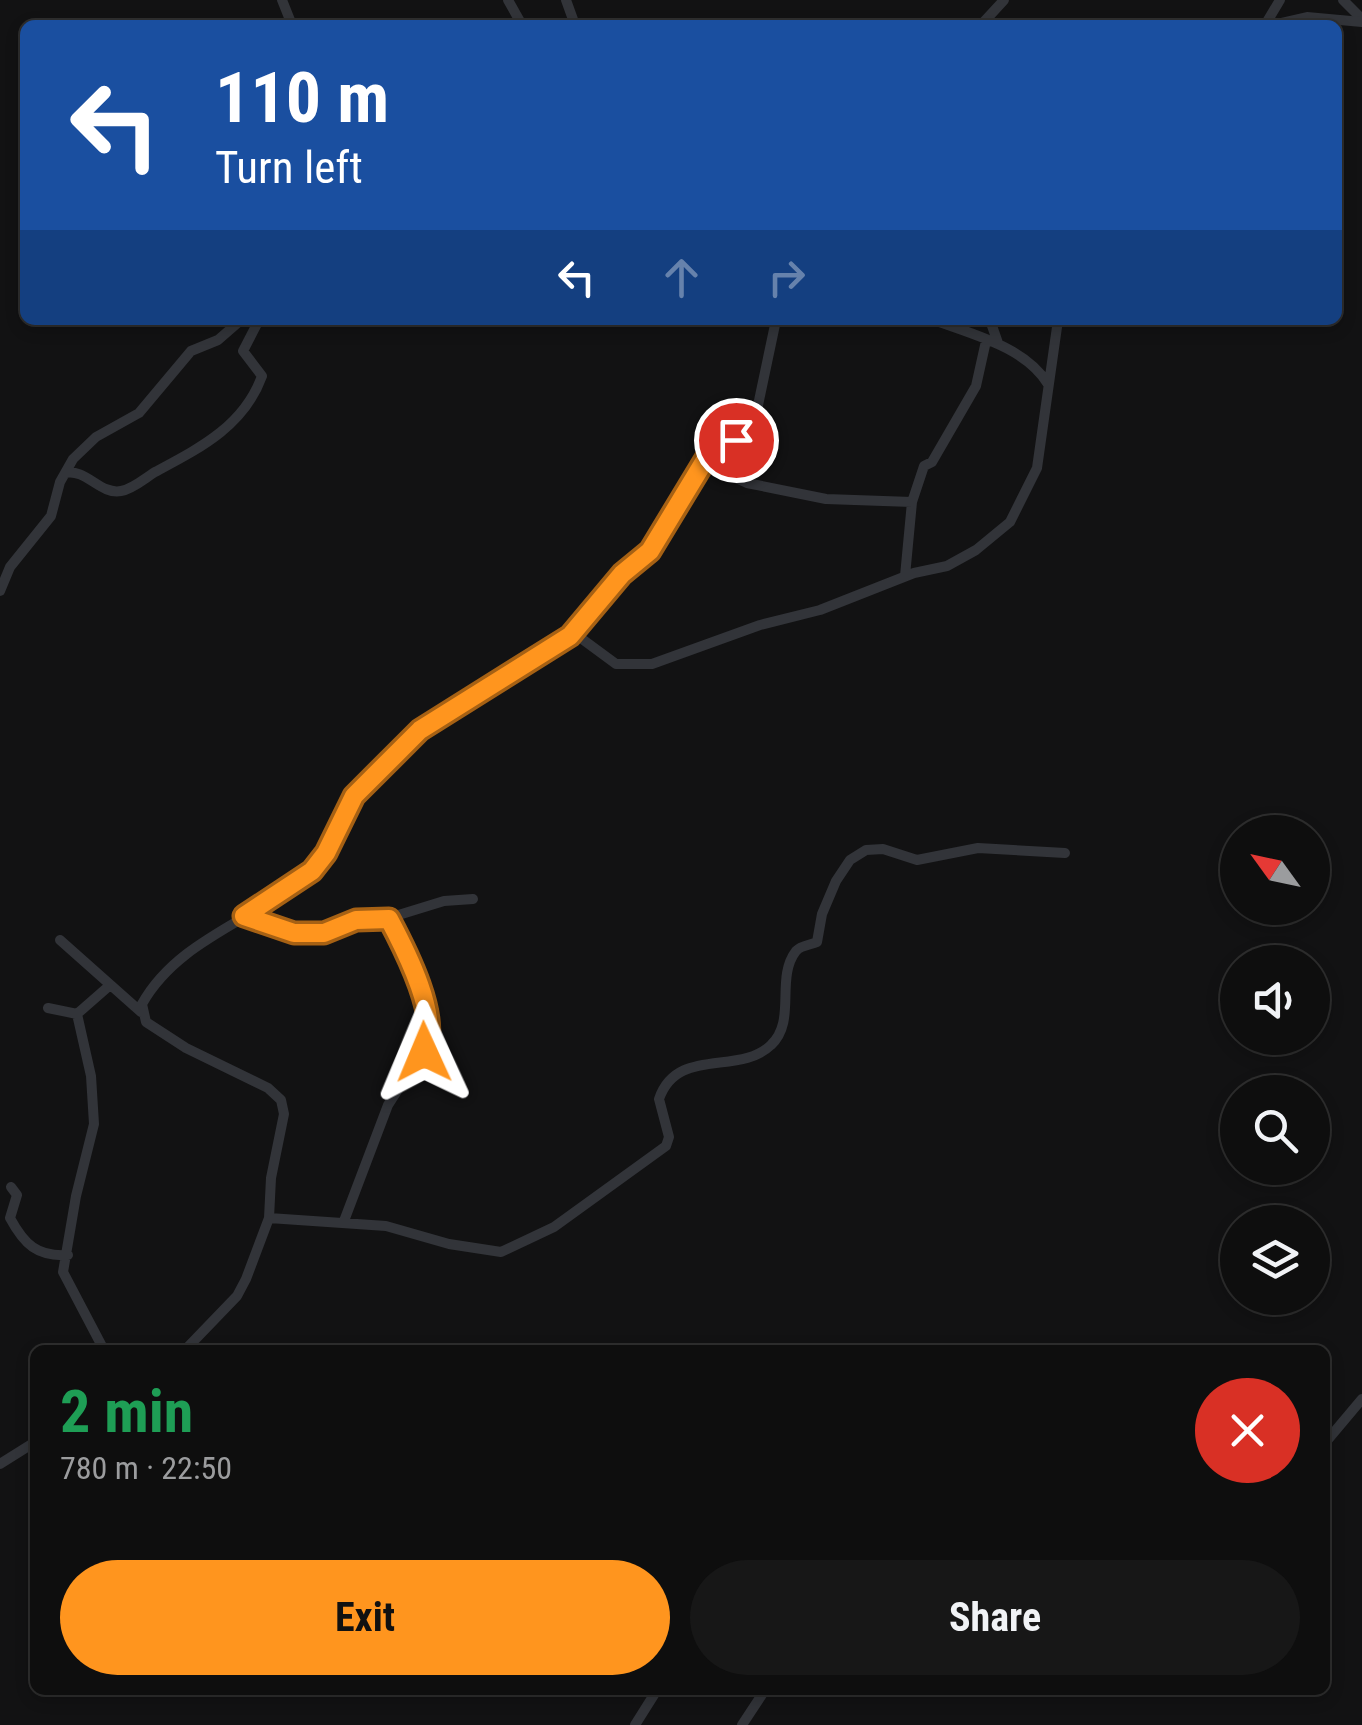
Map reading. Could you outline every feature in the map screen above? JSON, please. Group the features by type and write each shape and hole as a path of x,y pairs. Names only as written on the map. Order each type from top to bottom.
{"street":[{"path":"986,20 1004,0"},
{"path":"1343,0 1362,20"},
{"path":"1294,20 1362,20"},
{"path":"0,591 10,568 51,516 64,473 87,444 139,412 184,357 218,340 235,325"},
{"path":"64,473 78,472 104,488 122,491 178,461 234,422 246,412 262,376 243,351 256,325"},
{"path":"141,1012 157,982 209,937 312,871 326,853 354,796 420,730 570,636 622,574 650,551 715,445 742,435 756,410 775,325"},
{"path":"957,325 1037,366 1049,385"},
{"path":"905,576 912,502 925,464 932,462 976,386 992,342 990,325"},
{"path":"570,636 581,638 616,664 652,664 955,562 1010,522 1040,458 1057,325"},
{"path":"705,464 747,483 826,499 912,502"},
{"path":"269,1218 386,1226 494,1252 546,1232 618,1186 666,1146 669,1137 659,1099 675,1076 702,1063 748,1058 776,1040 783,1025 787,972 798,949 817,942 828,897 854,857 877,848 917,860 978,848 1065,853"},
{"path":"244,916 294,933 324,933 356,920 389,919 444,901 473,899"},
{"path":"344,1222 388,1105 430,1040 419,987 389,919"},
{"path":"60,940 141,1012 151,1027 258,1082 281,1100 284,1114 269,1218 237,1296 190,1345"},
{"path":"77,1014 109,986"},
{"path":"48,1008 77,1014"},
{"path":"77,1014 92,1076 95,1118 72,1214 65,1277 101,1345"},
{"path":"11,1186 17,1196 11,1221 32,1250 42,1256 68,1255"},
{"path":"1330,1437 1362,1398"},
{"path":"0,1464 30,1445"},
{"path":"635,1725 654,1695"},
{"path":"742,1725 762,1695"}],"route":[{"path":"424,1052 430,1040 428,1018 409,956 389,919 356,920 324,933 294,933 244,916 312,871 326,853 354,796 420,730 570,636 622,574 650,551 713,447 736,440"}]}
